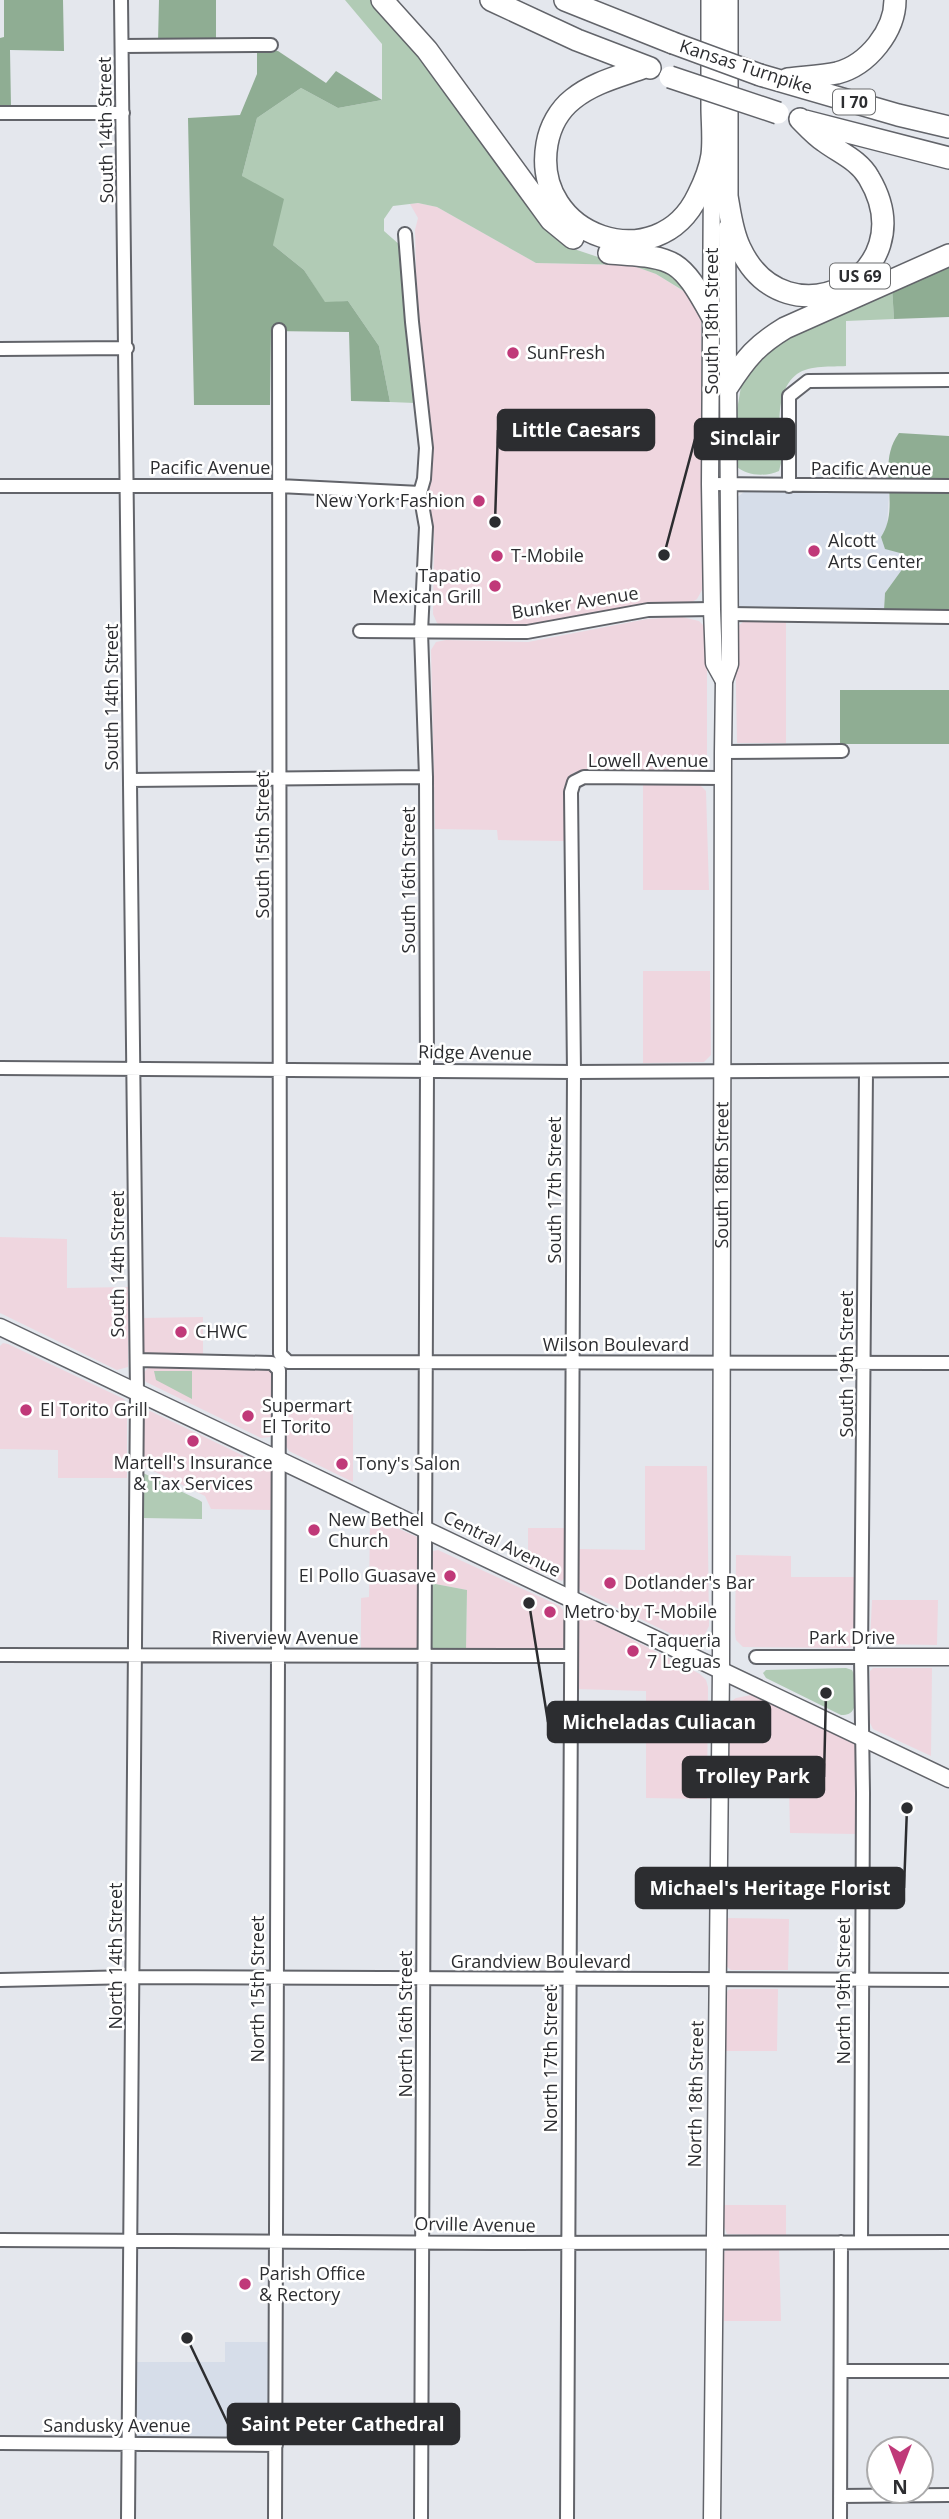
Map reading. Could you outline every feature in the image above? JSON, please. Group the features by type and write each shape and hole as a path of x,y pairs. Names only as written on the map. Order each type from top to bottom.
{"highway":[{"path":"382,0 427,50 551,220 569,236 590,247 608,253 651,255 670,261 695,285 712,316"},
{"name":"I 70","path":"491,0 645,67"},
{"name":"I 70","path":"565,0 583,5"},
{"name":"South 18th Street","path":"712,0 712,154"},
{"name":"US 69","path":"727,0 727,196 739,247 758,274 790,293 805,296 819,295 849,286 862,274 878,249 883,232 883,213 868,175 856,162 823,141 800,119"},
{"path":"770,78 839,72 862,61 879,44 889,26 895,0"},
{"name":"Kansas Turnpike","path":"583,5 673,43 770,78 949,127"},
{"path":"645,67 593,86 559,112 548,136 545,158 547,180 566,215 577,226 591,234 608,239 630,241 650,238 670,229 691,207 703,183 712,154"},
{"name":"Kansas Turnpike","path":"645,67 778,113 949,158"},
{"path":"729,386 754,349 766,339 949,255"}],"main road":[{"name":"South 18th Street","path":"712,154 712,609 714,663 724,681"},
{"name":"South 18th Street","path":"721,1670 723,752 724,681 730,664 727,196"},
{"name":"Central Avenue","path":"0,1327 949,1779"},
{"name":"Park Drive","path":"861,1657 949,1657"},
{"name":"North 18th Street","path":"712,2519 721,1670"}],"street":[{"name":"South 14th Street","path":"121,0 137,1393"},
{"path":"122,46 271,45"},
{"path":"0,113 123,113"},
{"name":"South 16th Street","path":"405,234 426,448 424,479 420,493 426,527 421,632 426,777 425,1529"},
{"name":"South 15th Street","path":"279,330 279,1460"},
{"path":"0,349 127,348"},
{"path":"789,486 789,396 808,381 949,380"},
{"name":"Pacific Avenue","path":"710,484 949,486"},
{"name":"Pacific Avenue","path":"0,486 279,486 420,493"},
{"name":"Bunker Avenue","path":"360,631 527,632 648,610 712,609"},
{"path":"730,614 949,617"},
{"name":"Lowell Avenue","path":"723,752 842,751"},
{"path":"130,780 426,777"},
{"name":"Lowell Avenue","path":"574,782 584,777 723,778"},
{"name":"South 17th Street","path":"572,1599 574,1072 571,792 574,782"},
{"name":"Ridge Avenue","path":"0,1068 574,1072 949,1070"},
{"name":"South 19th Street","path":"861,1657 866,1071"},
{"name":"Wilson Boulevard","path":"137,1360 272,1363 949,1363"},
{"name":"North 14th Street","path":"128,2519 137,1393"},
{"name":"North 15th Street","path":"275,2519 279,1460"},
{"name":"North 16th Street","path":"421,2519 425,1529"},
{"name":"North 17th Street","path":"567,2519 572,1599"},
{"name":"Riverview Avenue","path":"0,1655 570,1656"},
{"name":"Park Drive","path":"756,1657 861,1657"},
{"name":"North 19th Street","path":"861,1657 861,2242"},
{"name":"Grandview Boulevard","path":"0,1980 134,1977 949,1980"},
{"name":"Orville Avenue","path":"0,2240 949,2242"},
{"path":"840,2519 841,2242"},
{"path":"841,2371 949,2371"},
{"name":"Sandusky Avenue","path":"0,2444 276,2445"},
{"path":"841,2496 949,2495"}],"shaded area":[{"path":"410,204 437,207 536,263 631,265 656,274 691,296 701,315 702,590 697,599 689,604 527,627 445,628 437,623 433,614 434,538 432,521 424,501 431,480 431,450 417,315 415,230 418,218"},
{"name":"Alcott Arts Center","path":"744,492 889,492 887,527 881,538 900,553 906,564 885,593 884,610 735,609 735,499"},
{"path":"682,617 699,621 705,627 707,637 707,761 704,768 695,772 575,772 568,777 564,788 564,841 498,840 497,830 435,829 431,650 436,642 528,642 647,619"},
{"path":"786,621 786,743 737,743 735,635 738,626 743,622"},
{"path":"643,783 700,785 706,791 709,890 643,890"},
{"path":"643,971 710,971 711,1055 704,1062 643,1063"},
{"path":"0,1237 67,1239 67,1288 128,1287 128,1367 117,1370 0,1313"},
{"path":"203,1317 203,1356 141,1355 142,1318"},
{"path":"3,1343 124,1399 127,1405 127,1478 58,1478 58,1450 0,1449 0,1346"},
{"path":"148,1368 270,1370 270,1437 261,1438 146,1382 143,1378 144,1372"},
{"path":"150,1411 271,1469 273,1510 211,1509 205,1496 143,1466 143,1419"},
{"path":"285,1411 353,1412 353,1482 289,1451 285,1444"},
{"path":"645,1466 707,1466 709,1626 698,1640 684,1640 580,1590 577,1584 577,1549 645,1550"},
{"path":"370,1516 417,1537 420,1546 419,1646 416,1649 361,1650 361,1598 369,1597"},
{"path":"528,1528 565,1528 562,1581 528,1567"},
{"path":"438,1550 560,1606 566,1615 565,1647 562,1650 466,1650 467,1590 430,1583 430,1556 433,1551"},
{"path":"736,1555 791,1556 791,1577 859,1577 858,1642 850,1648 743,1647 736,1640 735,1633"},
{"path":"872,1600 938,1600 937,1645 873,1644 870,1641"},
{"path":"584,1617 700,1674 706,1680 707,1799 646,1798 646,1691 575,1689 578,1621"},
{"path":"873,1668 932,1668 931,1756 873,1729 870,1723 870,1671"},
{"path":"751,1695 854,1744 857,1756 857,1834 790,1833 789,1787 726,1787 727,1709 730,1702 736,1698"},
{"path":"725,1918 789,1919 788,1970 731,1970 727,1967"},
{"path":"778,1989 777,2051 724,2051 726,1996 728,1990"},
{"path":"723,2205 786,2205 786,2236 727,2234"},
{"path":"779,2247 781,2321 724,2321 726,2250"},
{"path":"225,2342 273,2342 272,2442 136,2441 135,2362 225,2362"}],"green space":[{"path":"4,0 63,0 64,51 10,50 11,107 0,107 0,38 4,37"},
{"path":"159,0 216,0 216,42 158,42"},
{"path":"345,0 372,0 416,47 571,248 601,258 668,267 692,296 656,274 631,265 536,263 437,207 418,203 393,206 384,219 384,231 401,246 415,403 390,402 379,346 348,301 325,303 304,270 273,245 242,176 257,118 301,88 338,108 382,100 382,44"},
{"path":"257,50 278,51 326,83 336,71 382,100 338,108 301,88 257,118 242,176 284,199 273,245 304,270 325,302 348,301 379,346 390,402 351,401 349,332 271,331 270,405 194,405 188,118 240,115 257,74"},
{"path":"949,263 949,317 894,319 892,287"},
{"path":"892,287 894,319 846,321 846,366 808,369 789,382 781,403 779,471 756,475 736,466 737,410 743,375 773,343"},
{"path":"899,433 949,436 949,610 884,610 885,593 906,564 900,553 885,549 881,537 889,512 889,458"},
{"path":"840,690 949,690 949,744 840,744"},
{"path":"154,1371 192,1371 192,1399 156,1380"},
{"path":"143,1473 202,1502 202,1519 143,1518"},
{"path":"430,1583 467,1590 466,1650 434,1649 430,1646"},
{"path":"846,1668 854,1674 854,1708 843,1715 766,1678 763,1673 766,1670"}],"place":[{"name":"SunFresh","path":"513,353"},
{"name":"New York Fashion","path":"479,501"},
{"name":"Little Caesars","path":"495,522"},
{"name":"Alcott Arts Center","path":"814,551"},
{"name":"Sinclair","path":"664,555"},
{"name":"T-Mobile","path":"497,556"},
{"name":"Tapatio Mexican Grill","path":"495,586"},
{"name":"CHWC","path":"181,1332"},
{"name":"El Torito Grill","path":"26,1410"},
{"name":"Supermart El Torito","path":"248,1416"},
{"name":"Martell's Insurance & Tax Services","path":"193,1441"},
{"name":"Tony's Salon","path":"342,1464"},
{"name":"New Bethel Church","path":"314,1530"},
{"name":"El Pollo Guasave","path":"450,1576"},
{"name":"Dotlander's Bar","path":"610,1583"},
{"name":"Micheladas Culiacan","path":"529,1603"},
{"name":"Metro by T-Mobile","path":"550,1612"},
{"name":"Taqueria 7 Leguas","path":"633,1651"},
{"name":"Trolley Park","path":"826,1693"},
{"name":"Michael's Heritage Florist","path":"907,1808"},
{"name":"Parish Office & Rectory","path":"245,2284"},
{"name":"Saint Peter Cathedral","path":"187,2338"}]}
